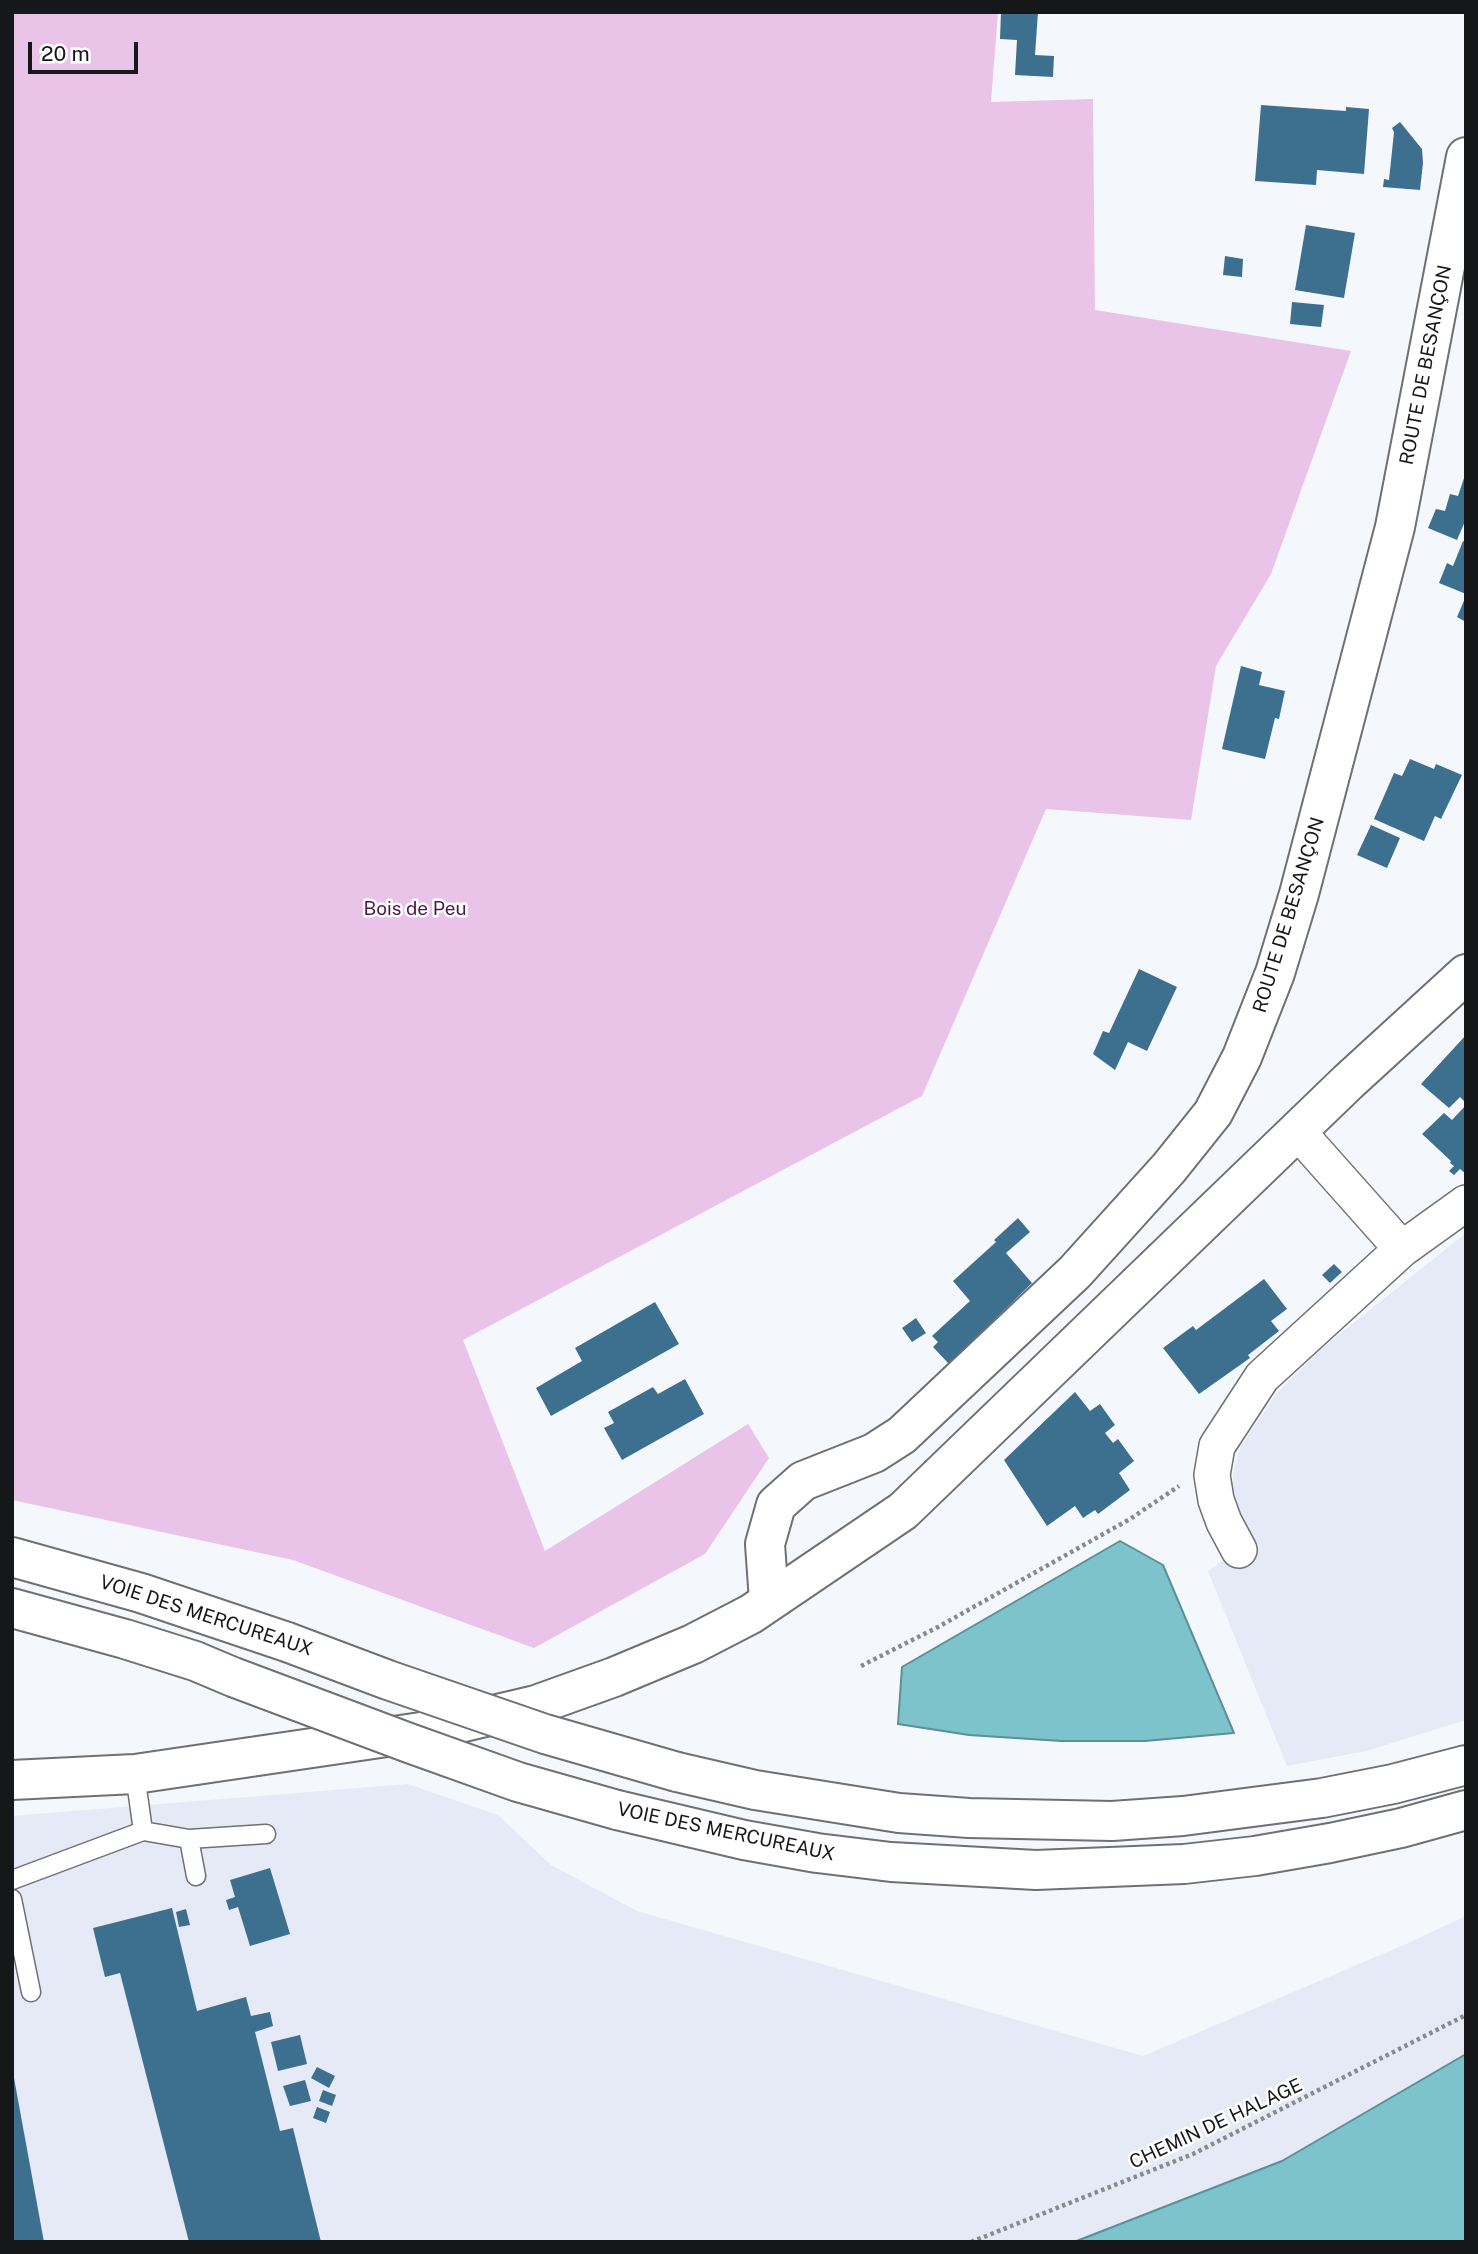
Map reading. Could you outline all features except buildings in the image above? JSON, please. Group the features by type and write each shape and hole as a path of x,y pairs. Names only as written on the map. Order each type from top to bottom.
{"main road":[{"name":"ROUTE DE BESANÇON","path":"769,1601 765,1544 776,1505 803,1481 874,1453 902,1435 1075,1272 1169,1168 1213,1113 1242,1057 1275,973 1299,894 1395,527 1466,158"},
{"path":"12,1780 135,1773 421,1732 536,1706 693,1644 751,1614 903,1511 1348,1082 1466,974"},
{"name":"VOIE DES MERCUREAUX","path":"12,1557 141,1593 287,1642 534,1731 677,1772 755,1790 899,1813 1004,1820 1112,1821 1196,1814 1322,1798 1393,1784 1466,1765"},
{"name":"VOIE DES MERCUREAUX","path":"12,1608 125,1639 494,1773 617,1810 744,1840 817,1853 891,1862 1036,1870 1184,1864 1255,1856 1342,1841 1466,1810"}],"street":[{"path":"1298,1132 1402,1250"},
{"path":"1239,1550 1216,1500 1212,1475 1217,1446 1262,1377 1402,1250 1466,1203"}],"lane":[{"path":"135,1773 143,1831"},
{"path":"12,1880 143,1831 189,1839 266,1834"},
{"path":"189,1839 196,1876"},
{"path":"12,1899 31,1992"}],"path":[{"path":"861,1666 938,1627 1130,1519 1214,1462"},
{"name":"CHEMIN DE HALAGE","path":"971,2242 1193,2154 1466,2015"}],"shaded area":[{"path":"1466,1233 1466,1720 1366,1751 1287,1766 1208,1571 1253,1539 1232,1498 1234,1469 1241,1446 1276,1394 1321,1349"},
{"path":"408,1784 498,1815 551,1865 637,1911 1143,2056 1466,1916 1466,2054 1282,2161 1074,2242 12,2242 12,1816"}],"green space":[{"name":"Bois de Peu","path":"12,12 998,12 991,102 1093,99 1095,310 1351,351 1271,574 1216,666 1191,820 1046,809 922,1096 463,1340 545,1551 748,1424 769,1458 705,1554 534,1648 293,1560 12,1500"}],"water":[{"path":"1120,1541 1163,1565 1234,1733 1145,1741 1061,1741 969,1735 898,1724 902,1667"},
{"path":"1466,2054 1466,2242 1074,2242 1282,2161"}]}
